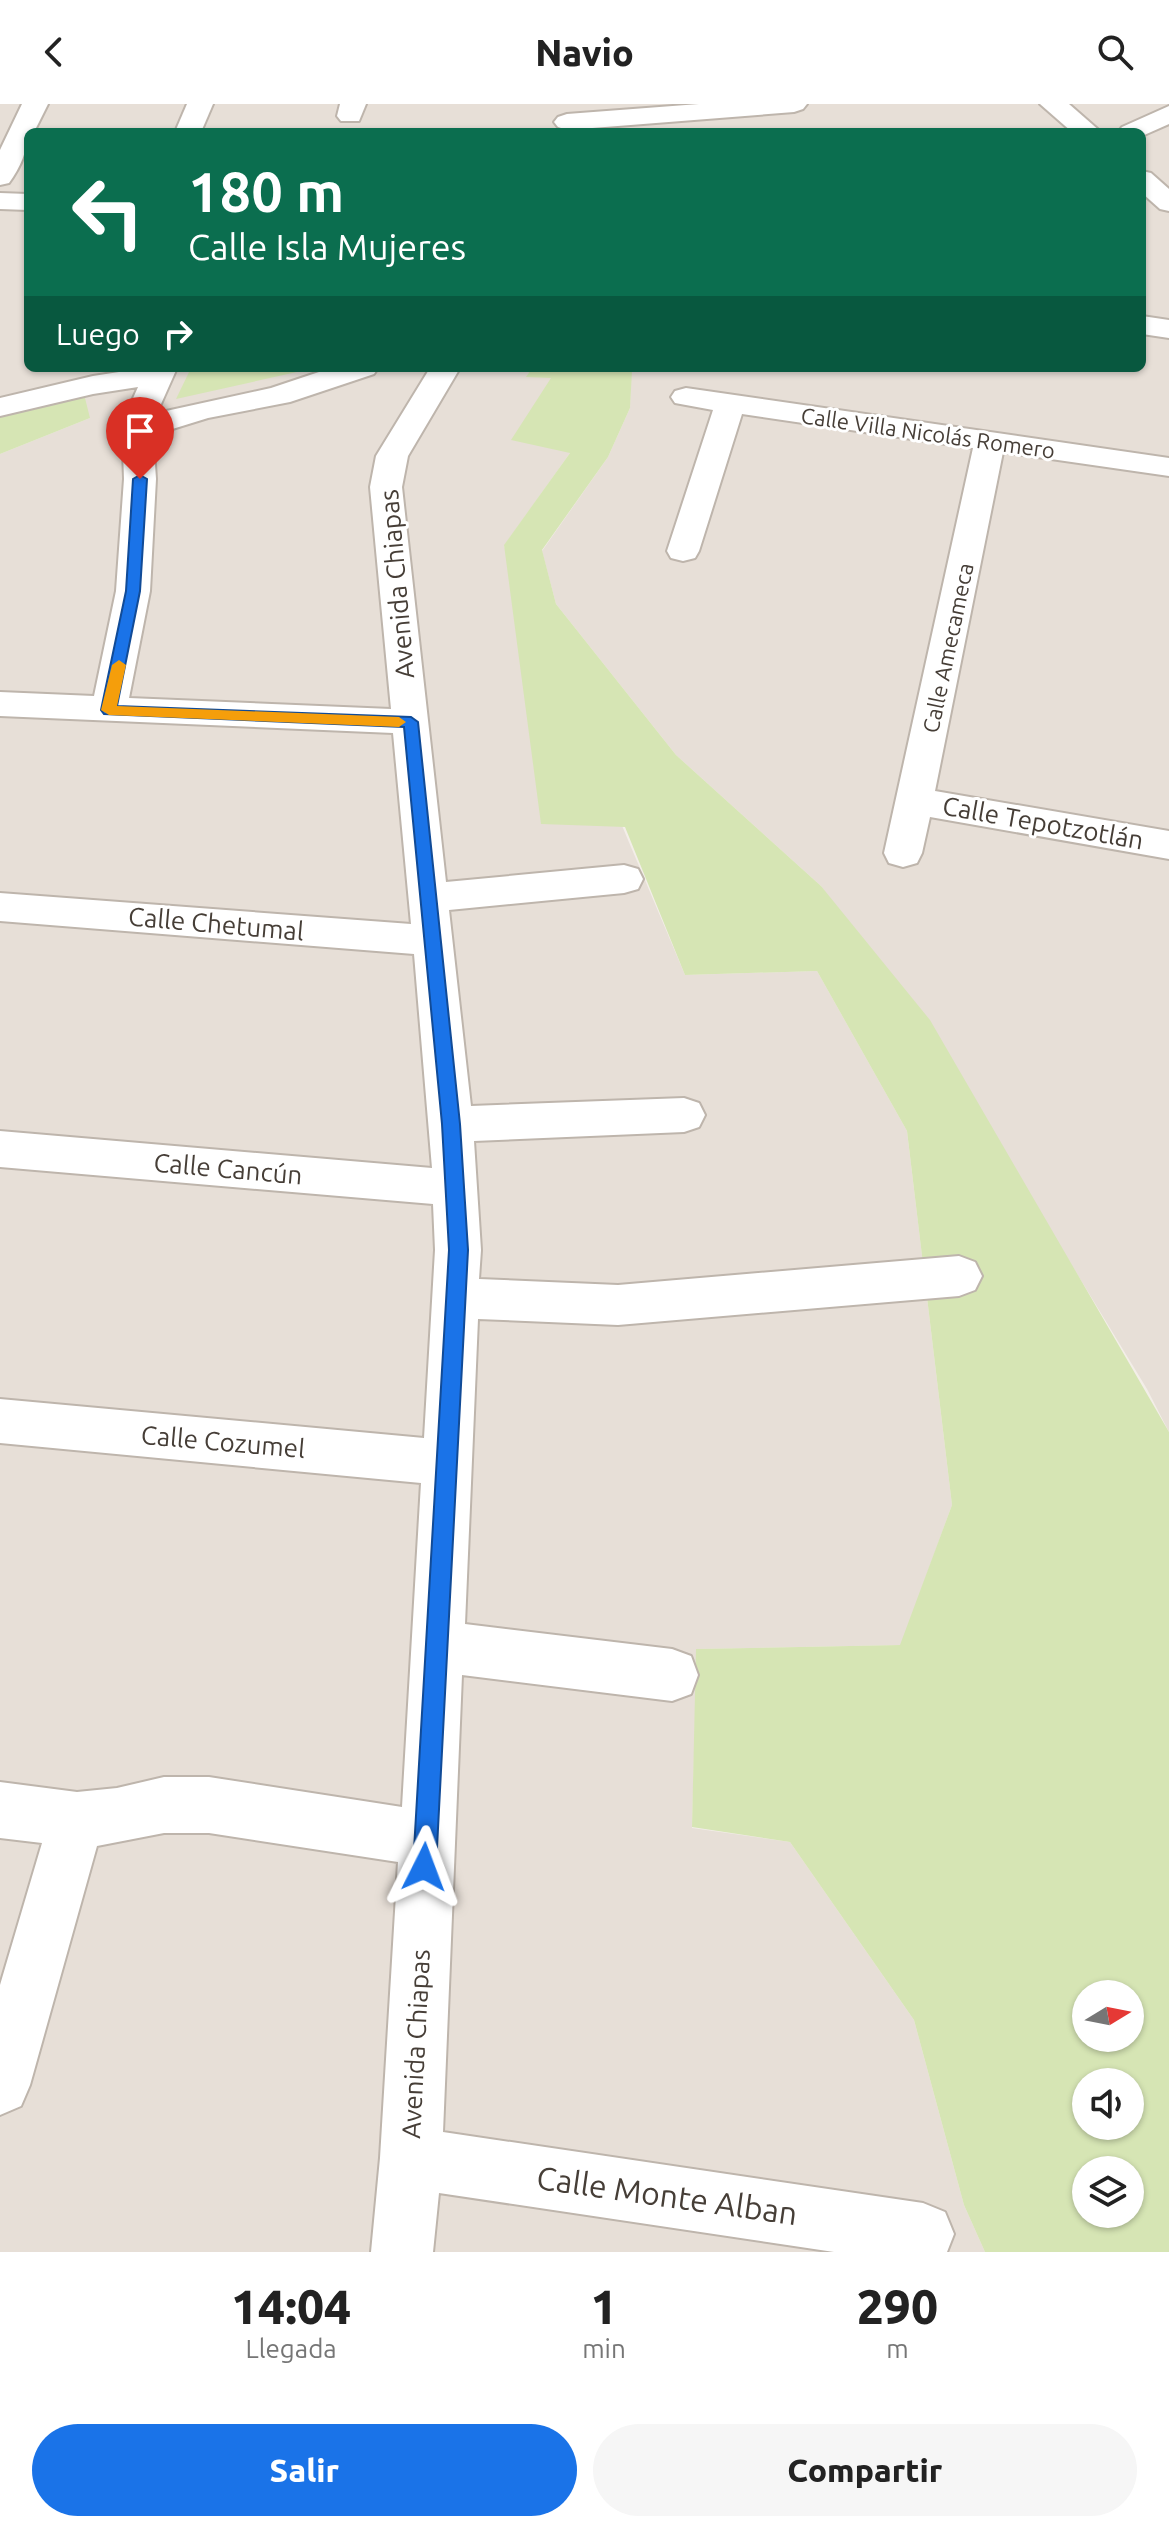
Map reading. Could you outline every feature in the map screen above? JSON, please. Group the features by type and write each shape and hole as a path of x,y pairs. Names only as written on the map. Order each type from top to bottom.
{"street":[{"path":"0,177 35,104"},
{"path":"190,128 200,104"},
{"path":"567,119 794,104"},
{"path":"1053,104 1083,128"},
{"path":"1139,128 1169,114"},
{"path":"1146,183 1169,203"},
{"path":"0,201 24,202"},
{"path":"1146,326 1169,329"},
{"path":"0,407 155,372"},
{"path":"109,710 133,591 140,479 136,431 140,412 160,372"},
{"path":"136,431 194,412 279,396 349,372"},
{"name":"Avenida Chiapas","path":"402,2252 411,2158 457,1298 451,1124 387,479 392,456 443,372"},
{"name":"Calle Villa Nicolás Romero","path":"686,397 1169,467"},
{"path":"683,551 730,404"},
{"name":"Calle Amecameca","path":"903,853 990,442"},
{"path":"0,704 411,722"},
{"name":"Calle Tepotzotlán","path":"916,801 1169,845"},
{"name":"Calle Chetumal","path":"0,907 429,919 624,879"},
{"path":"451,1124 684,1115"},
{"name":"Calle Cancún","path":"0,1149 455,1188"},
{"path":"457,1298 618,1305 959,1276"},
{"name":"Calle Cozumel","path":"0,1421 447,1463"},
{"path":"436,1646 672,1675"},
{"path":"0,1810 77,1820 117,1816 164,1805 209,1805 426,1838"},
{"path":"0,2085 77,1820"},
{"name":"Calle Monte Alban","path":"411,2158 923,2234"}],"shaded area":[{"path":"0,104 1169,104 1169,1432 1147,1389 1020,1180 821,886 676,755 556,604 542,551 608,457 630,408 631,372 1146,372 1146,128 24,128 24,372 530,372 527,376 551,377 570,453 504,546 685,975 817,971 907,1131 952,1505 901,1645 697,1649 692,1828 790,1842 914,2020 964,2205 985,2252 0,2252 0,454 90,418 0,414"}],"green space":[{"path":"189,372 297,372 176,399"},
{"path":"529,372 632,372 630,408 608,457 542,550 556,604 676,755 821,886 930,1020 1169,1432 1169,2252 985,2252 964,2205 914,2020 790,1842 692,1827 696,1649 900,1645 952,1505 907,1131 817,971 685,975 625,827 541,824 504,545 570,453 511,440 551,378 526,377"},
{"path":"84,394 90,418 0,454 0,414"}],"slow traffic":[{"path":"119,665 109,710 399,722"}],"route":[{"path":"140,479 133,591 109,710 411,722 426,898 451,1124 458,1250 424,1867"}]}
